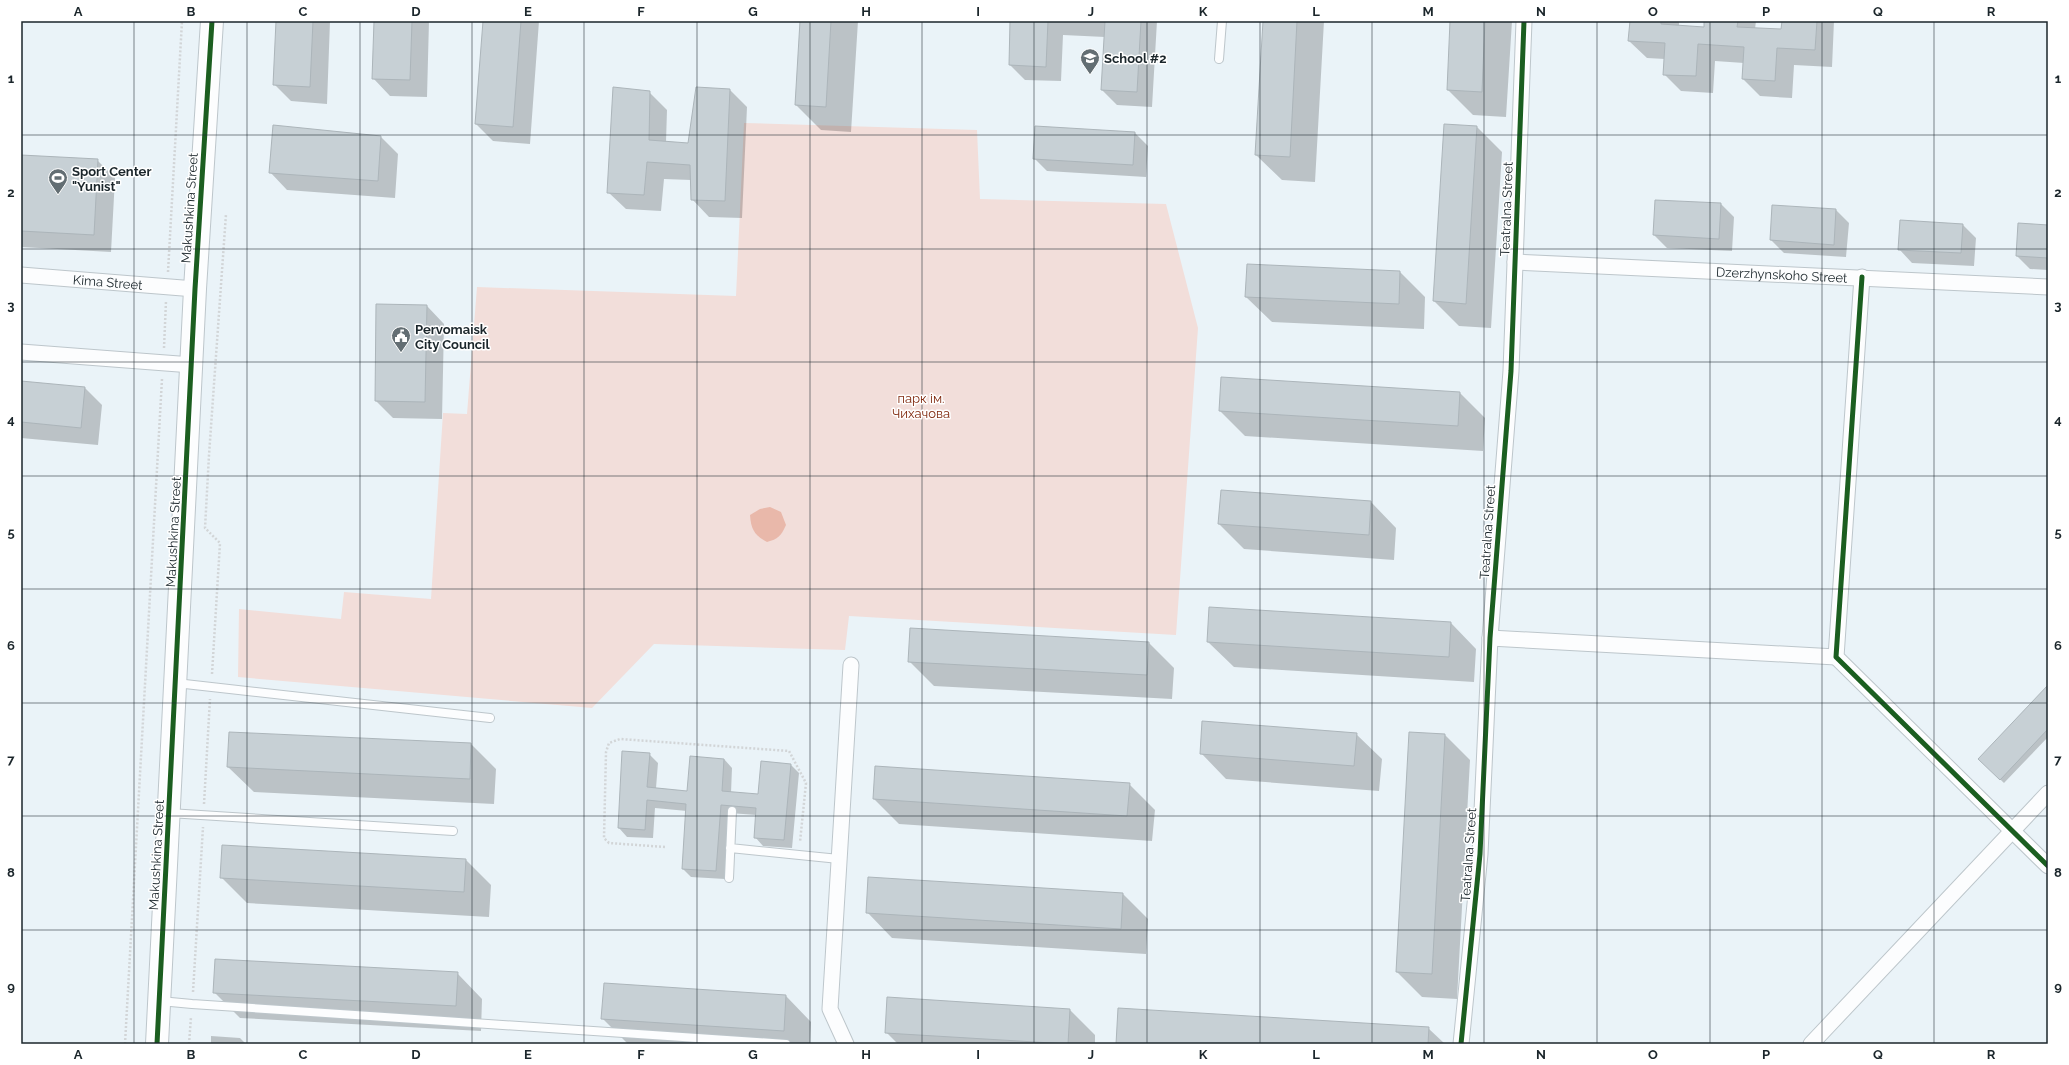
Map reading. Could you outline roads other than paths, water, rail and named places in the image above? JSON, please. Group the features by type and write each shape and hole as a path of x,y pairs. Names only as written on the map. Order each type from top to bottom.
{"street":[{"name":"Makushkina Street","path":"157,1044 195,289 212,21"},
{"name":"Teatralna Street","path":"1461,1044 1480,854 1490,638 1511,371 1524,21"},
{"name":"Dzerzhynskoho Street","path":"1515,262 1862,277 2048,287"},
{"name":"Kima Street","path":"21,275 195,289"},
{"path":"1836,657 1862,277"},
{"path":"21,352 192,365"},
{"path":"1490,638 1836,657 2011,832 2048,866"},
{"path":"846,1044 830,1009 851,665"},
{"path":"1811,1044 2048,793"}],"lane":[{"path":"1219,59 1222,21"},
{"path":"176,683 490,718"},
{"path":"729,878 732,811"},
{"path":"169,813 453,831"},
{"path":"730,848 840,859"},
{"path":"159,1000 192,1004 786,1044"}],"place":[{"name":"School #2","path":"1090,75"},
{"name":"Sport Center \"Yunist\"","path":"58,195"},
{"name":"Pervomaisk City Council","path":"401,353"}],"park label":[{"name":"парк ім. Чихачова","path":"921,406"}]}
